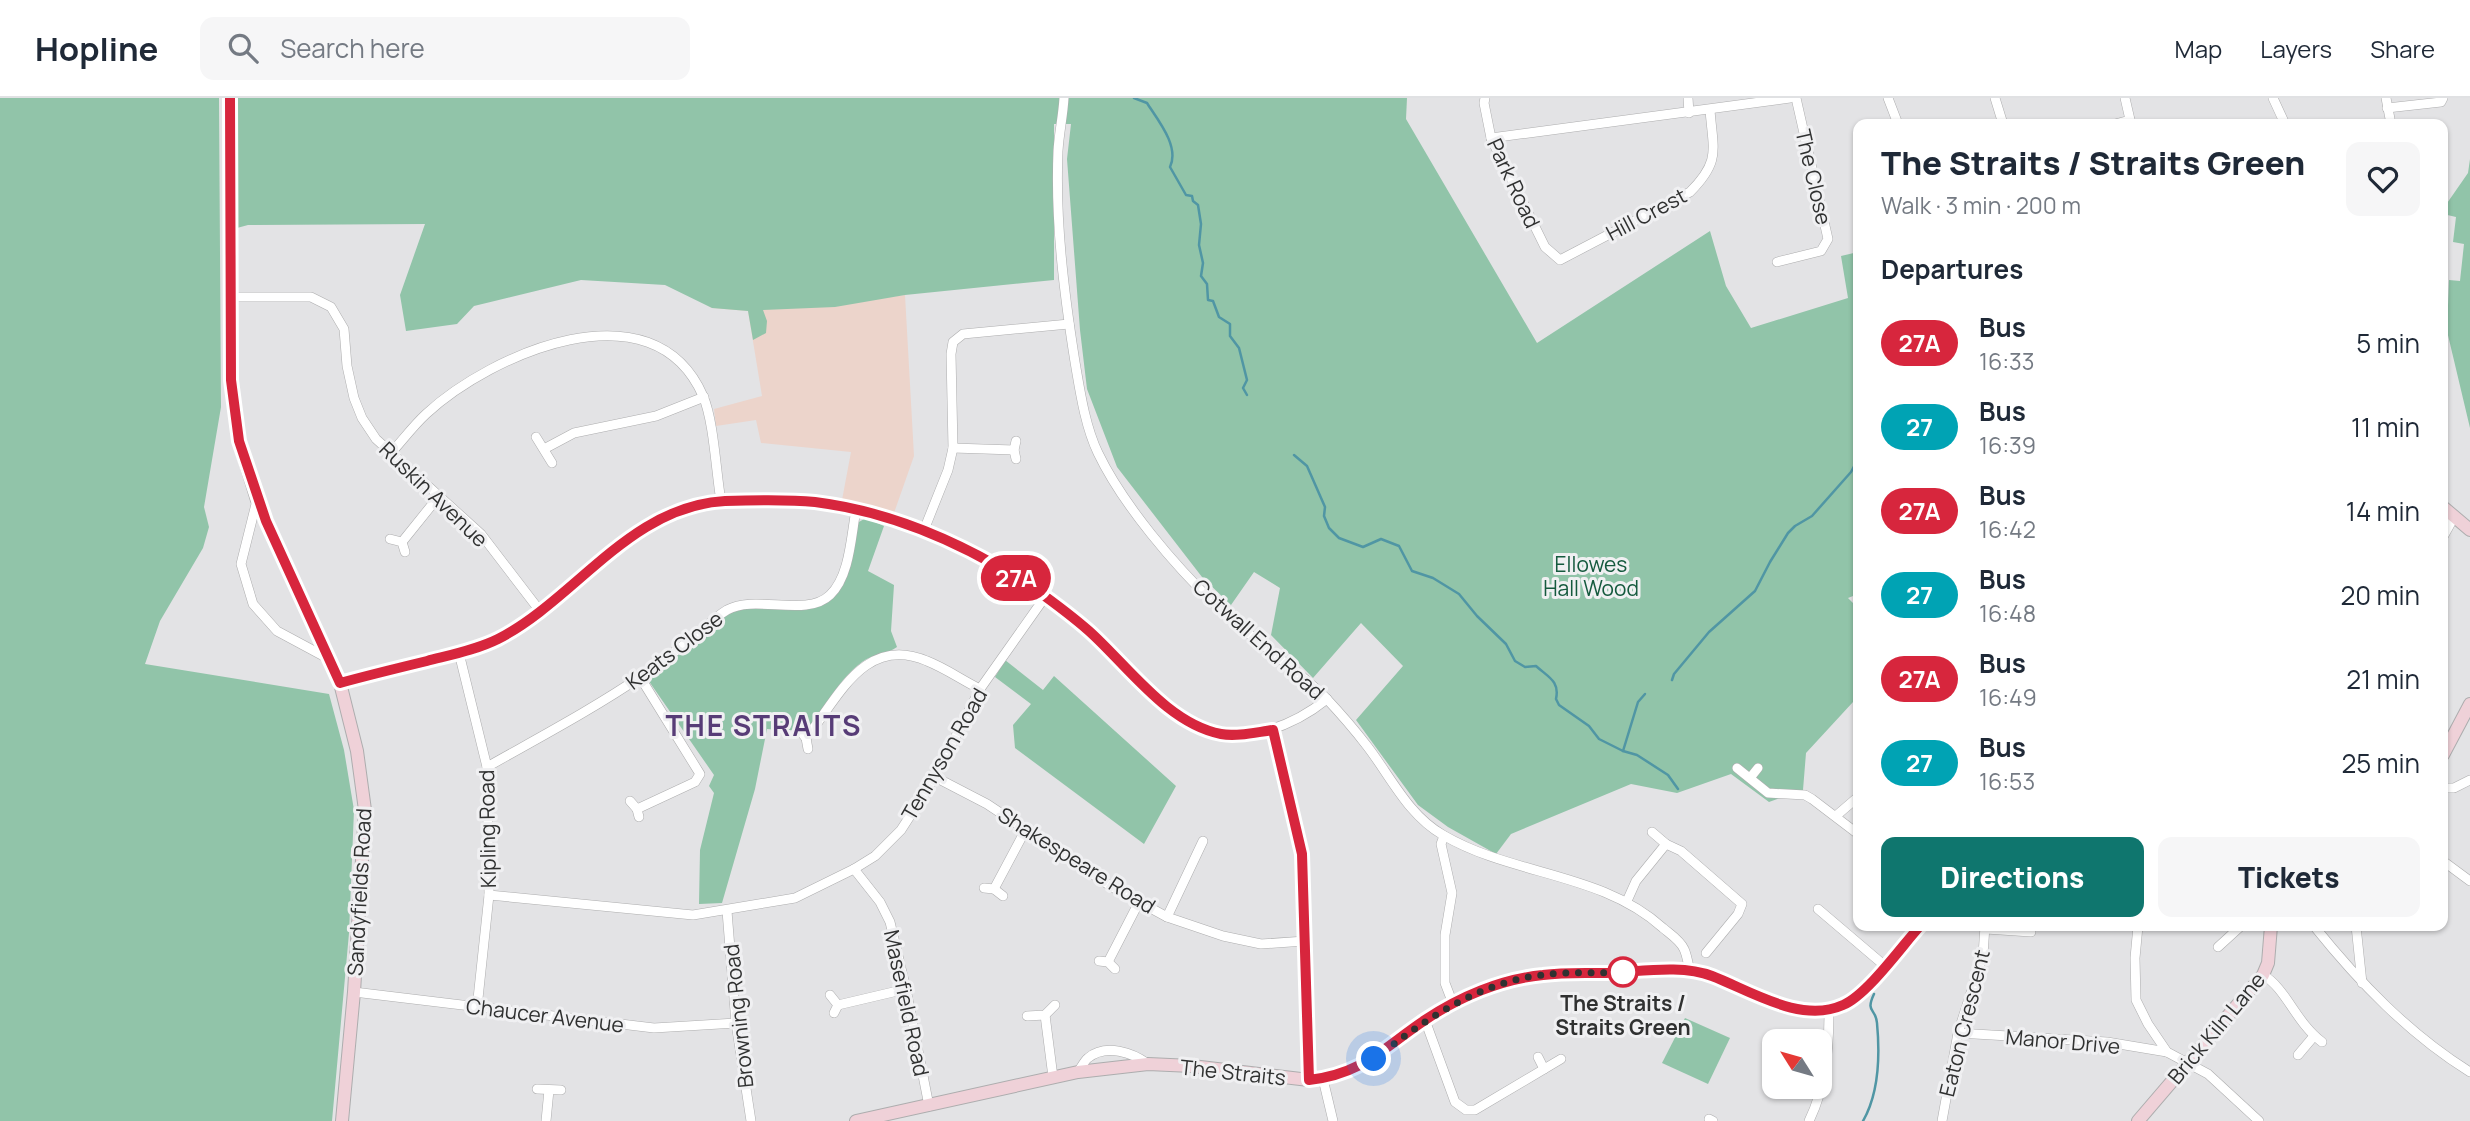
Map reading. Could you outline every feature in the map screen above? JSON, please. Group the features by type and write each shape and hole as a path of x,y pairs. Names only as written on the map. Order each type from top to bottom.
{"street":[{"name":"Sandyfields Road","path":"230,98 231,380 239,441 257,500 340,683 357,751 365,810 354,992 342,1121"},
{"name":"Cotwall End Road","path":"1064,98 1058,149 1059,201 1069,324 1083,402 1097,451 1140,519 1193,582 1219,608 1327,699 1367,746 1415,813 1444,836 1500,861 1585,883 1628,901 1645,911 1675,938 1684,949 1690,971"},
{"name":"Park Road","path":"1485,98 1491,138 1545,247 1560,260"},
{"path":"1688,98 1689,113"},
{"path":"1491,138 1790,98"},
{"name":"The Close","path":"1777,262 1821,251 1828,239 1796,98"},
{"path":"1888,98 1896,119"},
{"path":"1995,98 2001,119"},
{"path":"2124,98 2129,119"},
{"path":"2273,98 2283,119"},
{"path":"2387,103 2441,102 2443,98"},
{"name":"Hill Crest","path":"1560,260 1690,192 1714,159 1710,110"},
{"name":"Ruskin Avenue","path":"230,297 311,297 331,307 344,330 347,366 354,398 362,418 376,439 481,534 540,611"},
{"path":"924,530 948,470 953,448 953,342 963,334 1069,324"},
{"path":"390,454 426,414 488,371 517,356 578,338 612,335 632,337 660,348 687,372 704,397 721,501"},
{"path":"544,449 574,433 656,416 704,397"},
{"path":"536,437 552,463"},
{"path":"953,448 1015,450"},
{"path":"390,540 403,547 439,496"},
{"path":"257,500 241,564 253,604 277,631 331,660"},
{"path":"340,683 459,653 497,640 540,611 583,574 649,525 692,508 721,501 761,500 815,502 856,510 924,530 964,547 1045,597 1088,631 1153,694 1192,725 1223,734 1273,730 1310,713 1327,699"},
{"name":"Keats Close","path":"487,766 583,714 640,677 725,611 745,604 816,603 829,596 843,575 856,510"},
{"path":"2448,512 2470,530"},
{"path":"2448,528 2454,517"},
{"name":"Tennyson Road","path":"489,895 693,915 794,898 854,869 875,856 901,830 935,777 980,689 1045,597"},
{"name":"Kipling Road","path":"459,653 487,766 489,895 477,1008"},
{"path":"805,740 837,695 862,667 884,657 901,654 916,657 980,689"},
{"path":"635,809 695,782 700,774 640,677"},
{"path":"2448,746 2470,704"},
{"path":"1273,730 1302,854 1309,1080"},
{"path":"1737,768 1768,793 1805,795 1853,830"},
{"path":"1750,778 1758,768"},
{"name":"Shakespeare Road","path":"935,777 986,804 1112,887 1167,917 1223,936 1261,944 1305,941"},
{"path":"2448,788 2470,780"},
{"path":"1836,815 1853,801"},
{"path":"1003,896 989,888 1026,830"},
{"path":"1652,832 1666,844 1681,851 1742,904 1738,914 1706,953"},
{"path":"1444,836 1441,844 1452,893 1445,936 1445,983 1453,1004"},
{"path":"1167,917 1203,841"},
{"path":"1628,901 1636,881 1666,844"},
{"path":"2448,865 2470,881"},
{"name":"Masefield Road","path":"854,869 887,913 906,989 929,1106"},
{"path":"1115,969 1103,961 1139,902"},
{"path":"1818,909 1885,966"},
{"name":"Browning Road","path":"727,911 736,1023 751,1121"},
{"path":"1809,1121 1818,1101 1829,1048 1829,1010 1856,998 1916,931"},
{"name":"Eaton Crescent","path":"1942,1121 1958,1033 1983,955 1985,931"},
{"path":"2022,931 2031,932"},
{"path":"2138,931 2136,1000 2148,1024 2166,1052 2208,1074 2259,1121"},
{"path":"2218,947 2236,931"},
{"name":"Brick Kiln Lane","path":"2138,1121 2263,975 2268,963 2271,931"},
{"path":"2318,931 2362,984 2434,1047 2470,1072"},
{"path":"2357,931 2362,984"},
{"name":"The Straits","path":"856,1121 1078,1072 1148,1064 1192,1066 1309,1080 1323,1079 1348,1072 1374,1059 1425,1020 1453,1004 1499,983 1542,975 1690,971 1710,975 1751,994 1807,1012 1829,1010"},
{"path":"2263,975 2272,980 2300,1022 2318,1039 2298,1055"},
{"path":"830,995 836,1009 906,989"},
{"name":"Chaucer Avenue","path":"354,992 654,1028 736,1023"},
{"path":"1027,1016 1045,1016 1055,1005"},
{"path":"1045,1016 1053,1077"},
{"path":"1425,1020 1455,1102 1466,1110 1475,1110 1561,1059"},
{"name":"Manor Drive","path":"1958,1033 2107,1042 2166,1052"},
{"path":"1538,1057 1544,1069"},
{"path":"1323,1079 1333,1121"},
{"path":"537,1089 561,1090"},
{"path":"546,1121 549,1090"}],"shaded area":[{"path":"659,276 875,299 905,295 914,456 894,513 842,500 851,452 761,443 756,420 716,426 714,409 762,396 748,311 712,308"}],"green space":[{"path":"0,98 219,98 221,407 204,507 209,527 203,548 160,621 145,664 329,694 344,750 354,810 349,933 332,1121 0,1121"},
{"name":"Ellowes Hall Wood","path":"236,98 1407,98 1406,119 1537,343 1710,231 1726,286 1751,328 1848,298 1841,256 1853,253 1853,596 1848,598 1853,603 1853,702 1806,753 1803,790 1769,802 1731,774 1677,793 1631,784 1511,834 1496,854 1448,827 1418,805 1356,720 1403,666 1361,623 1313,678 1271,635 1280,588 1254,572 1231,605 1202,577 1117,467 1087,389 1067,159 1071,124 1054,124 1054,280 905,295 835,307 763,310 767,321 766,333 753,340 748,311 712,308 665,285 581,280 474,306 457,324 406,331 400,295 425,224 248,225 237,228"},
{"path":"2470,159 2470,428 2448,335 2449,280 2460,281 2464,244 2453,242 2456,217 2448,215 2448,202 2468,173"},
{"path":"866,518 884,526 868,571 894,585 891,631 897,647 866,659 854,669 833,693 810,729 767,729 755,789 722,903 699,904 700,850 714,793 709,786 714,775 646,677 727,612 737,608 829,600 857,523"},
{"path":"1005,660 1043,690 1054,676 1176,786 1144,844 1015,748 1013,725 1031,704 995,677"},
{"path":"1685,1018 1730,1038 1708,1084 1662,1063"}],"waterway":[{"path":"1134,98 1147,103 1161,125 1172,150 1170,167 1186,195 1192,196 1198,205 1201,224 1199,245 1203,263 1201,276 1207,284 1208,300 1213,301 1219,317 1230,324 1230,336 1239,348 1247,380 1243,388 1247,395"},
{"path":"1294,455 1307,466 1325,507 1324,516 1329,528 1339,538 1363,547 1381,539 1399,546 1412,571 1433,578 1459,594 1506,644 1515,661 1525,667 1536,666 1549,677 1555,684 1559,705 1589,726 1599,739 1637,755 1668,775 1678,789"},
{"path":"1672,680 1709,632 1755,591 1788,533 1812,516 1853,468"},
{"path":"1623,751 1638,702 1645,694"},
{"path":"1863,1121 1877,1074 1877,1023 1871,1008 1874,994"}],"bus line":[{"name":"27A","path":"230,98 231,380 239,441 257,500 340,683 459,653 497,640 531,617 624,542 649,525 668,517 721,501 815,502 856,510 924,530 993,563 1045,597 1088,631 1153,694 1192,725 1223,734 1273,730 1302,854 1309,1080 1348,1072 1374,1059 1425,1020 1499,983 1542,975 1673,970 1699,972 1751,994 1807,1012 1829,1010 1856,998 1916,931"}],"place":[{"name":"The Straits / Straits Green","path":"1623,972"}],"district":[{"name":"THE STRAITS","path":"764,725"}],"route":[{"path":"1374,1059 1425,1020 1499,983 1542,975 1623,972"}]}
